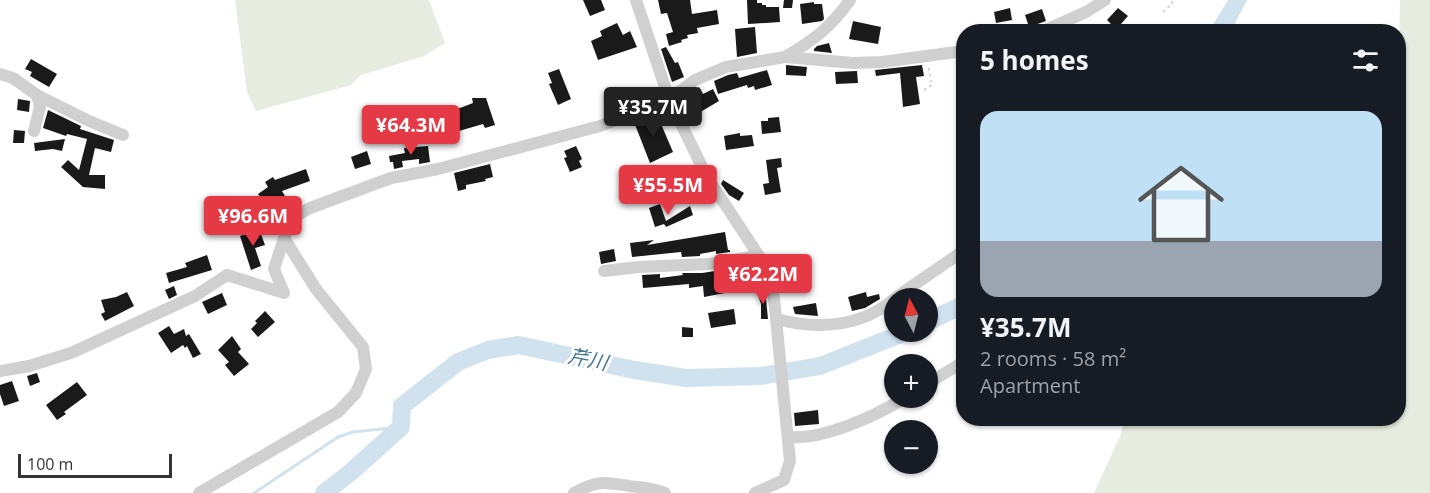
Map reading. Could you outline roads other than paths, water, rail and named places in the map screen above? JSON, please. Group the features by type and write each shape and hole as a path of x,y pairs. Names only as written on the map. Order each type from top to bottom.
{"street":[{"path":"636,0 669,99 707,177 759,256 769,277 777,324 790,460 784,480 755,493"},
{"path":"785,57 812,41 832,24 850,0"},
{"path":"1059,24 1086,12 1105,0"},
{"path":"0,371 28,366 71,353 195,296 227,275 284,293 274,269 294,217 342,195 391,178 438,169 600,126 669,99 695,80 726,67 785,57 854,63 882,62 956,52"},
{"path":"0,74 13,78 37,95 89,121 123,135"},
{"path":"34,131 40,108 37,95"},
{"path":"199,493 338,412 356,393 366,369 363,347 316,289 284,238"},
{"path":"604,271 708,264 759,256"},
{"path":"910,288 956,256"},
{"path":"777,324 810,326 858,321 884,305"},
{"path":"938,377 956,366"},
{"path":"789,436 805,438 824,434 889,408"},
{"path":"574,493 596,483 607,482 651,487 665,493"}],"water":[{"path":"1228,0 1247,0 1235,24 1213,24"}],"waterway":[{"name":"芹川","path":"938,317 956,308"},
{"name":"芹川","path":"324,493 401,427 402,406 458,362 488,350 519,345 634,370 686,378 761,376 820,366 884,341"},
{"path":"254,493 338,437 353,432 401,427"}]}
